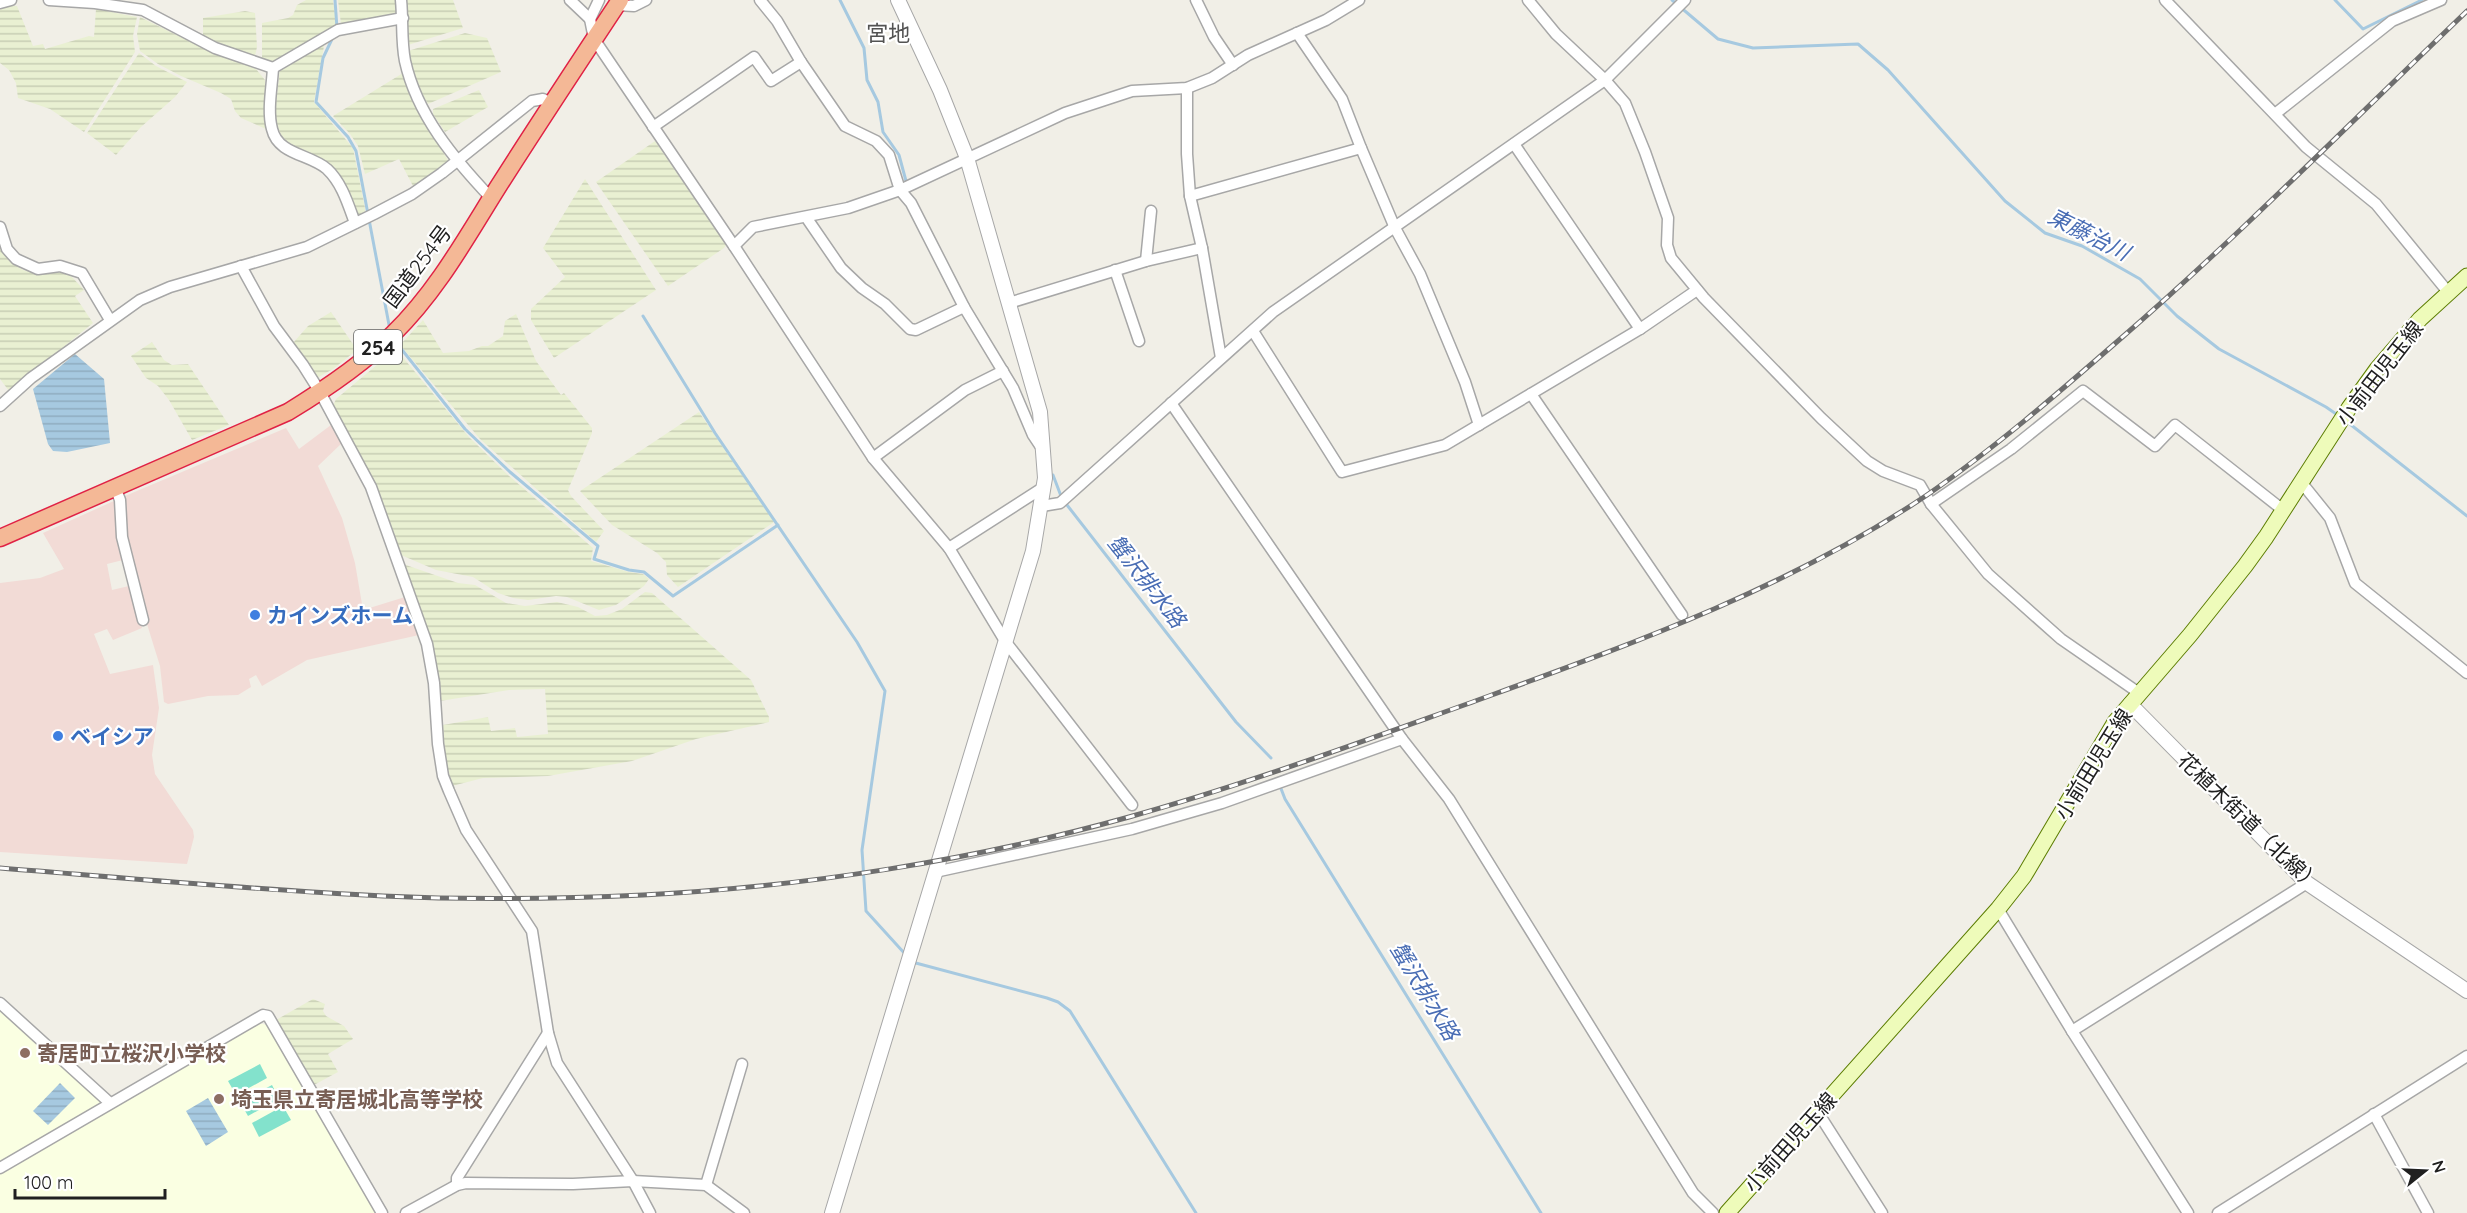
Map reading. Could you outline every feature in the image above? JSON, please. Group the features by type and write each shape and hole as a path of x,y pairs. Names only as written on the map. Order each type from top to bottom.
{"highway":[{"name":"国道254号","path":"0,538 288,412 320,392 392,335 417,309 459,252 491,198 618,3"}],"main road":[{"name":"小前田児玉線","path":"1727,1213 1998,909 2024,876 2115,722 2224,593 2283,510 2377,369 2420,319 2467,276"}],"street":[{"path":"0,3 11,0"},
{"path":"49,0 145,5 215,48 273,68 338,30 403,18"},
{"path":"401,0 405,56 415,94 457,161 491,198"},
{"path":"570,0 590,19"},
{"path":"598,0 590,19 594,39 734,246 873,458 949,548 1005,641 1132,805"},
{"path":"618,3 634,6 646,0"},
{"path":"760,0 777,21 801,62 845,126 876,141 889,155 900,190 911,203 964,307 1003,371 1033,435 1045,452"},
{"path":"832,1213 1033,551 1044,487 1045,452 1040,412 967,158 940,90 898,0"},
{"path":"1196,0 1214,37 1233,65"},
{"path":"734,246 753,227 848,208 900,190 1065,113 1132,91 1187,88 1212,78 1248,55 1326,20 1359,0"},
{"path":"1528,0 1556,34 1605,80 1625,103 1668,218 1667,245 1671,258 1697,290 1821,418 1867,461 1883,471 1920,485 1931,504 1988,574 2061,639 2135,699"},
{"path":"1042,506 1060,503 1273,312 1605,80 1685,0"},
{"path":"2165,0 2315,156 2376,204 2448,292"},
{"path":"2275,114 2392,21 2441,0"},
{"path":"1298,33 1342,99 1395,228 1420,274 1466,382 1479,425"},
{"path":"653,127 754,57 771,81 801,62"},
{"path":"273,68 271,117 272,130 276,139 281,145 299,155 318,162 335,177 355,223"},
{"path":"1187,88 1187,154 1190,196 1202,248 1221,358"},
{"path":"0,406 31,378 111,320 153,293 307,247 412,194 531,101 543,99 552,103"},
{"path":"1514,144 1640,329"},
{"path":"1190,196 1361,148"},
{"path":"1146,261 1151,211"},
{"path":"806,217 841,268 885,304 910,329 916,330 964,307"},
{"path":"0,227 7,249 16,259 38,269 60,266 82,273 111,320"},
{"path":"1009,303 1146,261 1202,248"},
{"path":"241,266 274,326 303,364 320,392 371,487 427,644 434,683 438,744 443,776 466,830 532,931 548,1034 557,1063 633,1181 650,1213"},
{"path":"1115,270 1139,341"},
{"path":"1252,331 1342,472 1445,445 1640,329 1697,290"},
{"path":"873,458 965,390 1003,371"},
{"path":"1931,504 2011,449 2083,391 2155,446 2175,425 2283,510"},
{"path":"1532,394 1682,615"},
{"path":"1171,403 1402,739 1449,799 1693,1193 1713,1213"},
{"path":"2301,482 2330,518 2355,584 2467,673"},
{"path":"116,487 120,500 122,537 143,620"},
{"path":"949,548 1044,487"},
{"name":"花植木街道（北線）","path":"2135,699 2307,883 2467,991"},
{"path":"935,872 1132,829 1200,810 1402,739"},
{"path":"2072,1031 2307,883"},
{"path":"1998,909 2072,1031 2188,1213"},
{"path":"0,1003 110,1103"},
{"path":"0,1168 263,1015 268,1016 382,1213"},
{"path":"457,1185 457,1178 548,1034"},
{"path":"2218,1213 2467,1056"},
{"path":"706,1185 742,1064"},
{"path":"1817,1111 1882,1213"},
{"path":"2374,1114 2428,1213"},
{"path":"406,1213 457,1185 466,1183 573,1184 633,1181 706,1185 744,1213"}],"shaded area":[{"path":"306,0 333,0 337,26 274,61 262,61 262,23 288,18 293,15 297,5"},
{"path":"338,0 395,0 396,13 393,16 341,24"},
{"path":"406,0 453,0 463,28 408,45"},
{"path":"7,6 17,6 33,46 43,44 45,49 89,36 94,37 96,9 137,17 133,36 135,52 84,132 50,109 18,98 16,83 9,70 0,63 0,10"},
{"path":"245,11 255,13 257,47 255,56 203,37 203,18"},
{"path":"140,17 203,48 256,69 265,80 266,129 241,118 235,111 231,99 158,64 140,51 137,34"},
{"path":"465,33 487,38 501,72 428,104 417,85 408,51"},
{"path":"322,45 324,46 314,102 353,148 365,208 365,212 361,215 357,215 345,183 329,163 289,144 281,135 277,124 275,112 280,69"},
{"path":"139,53 156,66 187,82 175,97 141,127 116,155 87,133"},
{"path":"403,73 408,91 449,162 413,186 399,159 365,174 358,146 333,116"},
{"path":"479,90 488,107 445,132 433,114 433,109"},
{"path":"655,141 726,245 668,286 596,182"},
{"path":"585,179 656,290 554,358 531,320 531,309 565,277 543,248"},
{"path":"0,241 12,263 23,270 35,273 62,272 72,277 84,290 75,296 93,323 9,391 0,379"},
{"path":"331,312 357,350 333,369 317,378 293,343 308,326"},
{"path":"516,314 536,361 561,395 564,393 592,428 592,433 568,490 604,531 596,542 480,439 400,345 423,320 443,353 469,351 488,346 503,336 505,321"},
{"path":"152,342 164,360 172,365 188,364 229,425 192,440 169,400 158,386 146,378 131,356"},
{"path":"396,349 469,437 508,475 593,548 591,561 643,574 649,579 644,586 616,605 599,610 567,597 556,596 528,600 513,598 498,593 473,577 436,570 401,555 371,480 333,406 336,399"},
{"path":"699,412 774,522 678,587 667,575 666,562 657,553 612,525 580,491"},
{"path":"331,425 342,443 318,466 342,518 355,563 363,610 405,597 419,635 307,660 262,686 256,675 249,679 251,687 238,695 208,696 168,704 164,702 160,666 142,608 140,585 128,539 125,496 286,428 299,449"},
{"path":"116,500 123,560 107,564 112,590 129,586 142,628 113,640 107,629 94,634 110,674 153,665 159,708 152,755 155,774 193,830 194,837 187,864 0,852 0,583 40,578 64,569 43,533"},
{"path":"403,564 458,583 475,585 506,603 525,606 557,602 578,607 595,616 607,615 622,609 645,592 652,593 751,680 769,717 769,722 696,739 632,761 548,776 483,778 452,786 445,757 443,725 488,717 491,731 515,728 517,737 548,734 545,689 509,690 440,701 433,646"},
{"path":"313,999 325,1004 323,1011 326,1016 344,1026 353,1039 328,1054 338,1072 312,1086 276,1020"},
{"name":"寄居町立桜沢小学校","path":"0,1008 101,1098 101,1103 0,1163"},
{"name":"埼玉県立寄居城北高等学校","path":"258,1023 267,1025 377,1213 0,1213 0,1174"}],"green space":[{"path":"260,1064 267,1078 236,1095 228,1081"},
{"path":"272,1085 279,1099 248,1116 240,1102"},
{"path":"283,1106 291,1120 259,1137 252,1123"}],"water":[{"path":"75,354 104,379 110,443 67,452 53,451 48,444 33,389"},
{"path":"60,1083 75,1098 48,1125 33,1111"},
{"path":"208,1098 228,1132 206,1146 186,1111"}],"waterway":[{"path":"335,0 337,28"},
{"name":"蟹沢排水路","path":"840,0 864,48 867,80 878,102 883,132 899,155 906,181"},
{"name":"東藤治川","path":"1672,0 1718,39 1753,48 1858,44 1888,70 2005,201 2045,233 2082,246 2140,279 2177,316 2219,349 2339,416"},
{"path":"2335,0 2363,29 2422,0"},
{"path":"333,37 323,58 316,102 348,137 356,151 390,330"},
{"path":"643,316 715,433 857,642 885,691 862,850 866,911 906,955"},
{"path":"395,341 465,429 510,472 598,546 594,559 629,570 644,572 673,596 778,525"},
{"name":"東藤治川","path":"2346,421 2467,516"},
{"name":"蟹沢排水路","path":"1053,475 1061,496"},
{"name":"蟹沢排水路","path":"1067,505 1236,722 1271,758"},
{"name":"蟹沢排水路","path":"1280,786 1285,799 1541,1213"},
{"path":"912,962 1047,998 1058,1002 1070,1011 1196,1213"}],"railway":[{"path":"0,868 239,887 415,897 545,898 704,891 888,869 1011,846 1129,817 1299,764 1586,660 1704,613 1818,560 1927,495 2025,420 2164,301 2467,11"}],"place":[{"name":"カインズホーム","path":"255,615"},
{"name":"ベイシア","path":"58,736"},
{"name":"寄居町立桜沢小学校","path":"25,1053"},
{"name":"埼玉県立寄居城北高等学校","path":"219,1099"}],"district":[{"name":"宮地","path":"888,33"}]}
